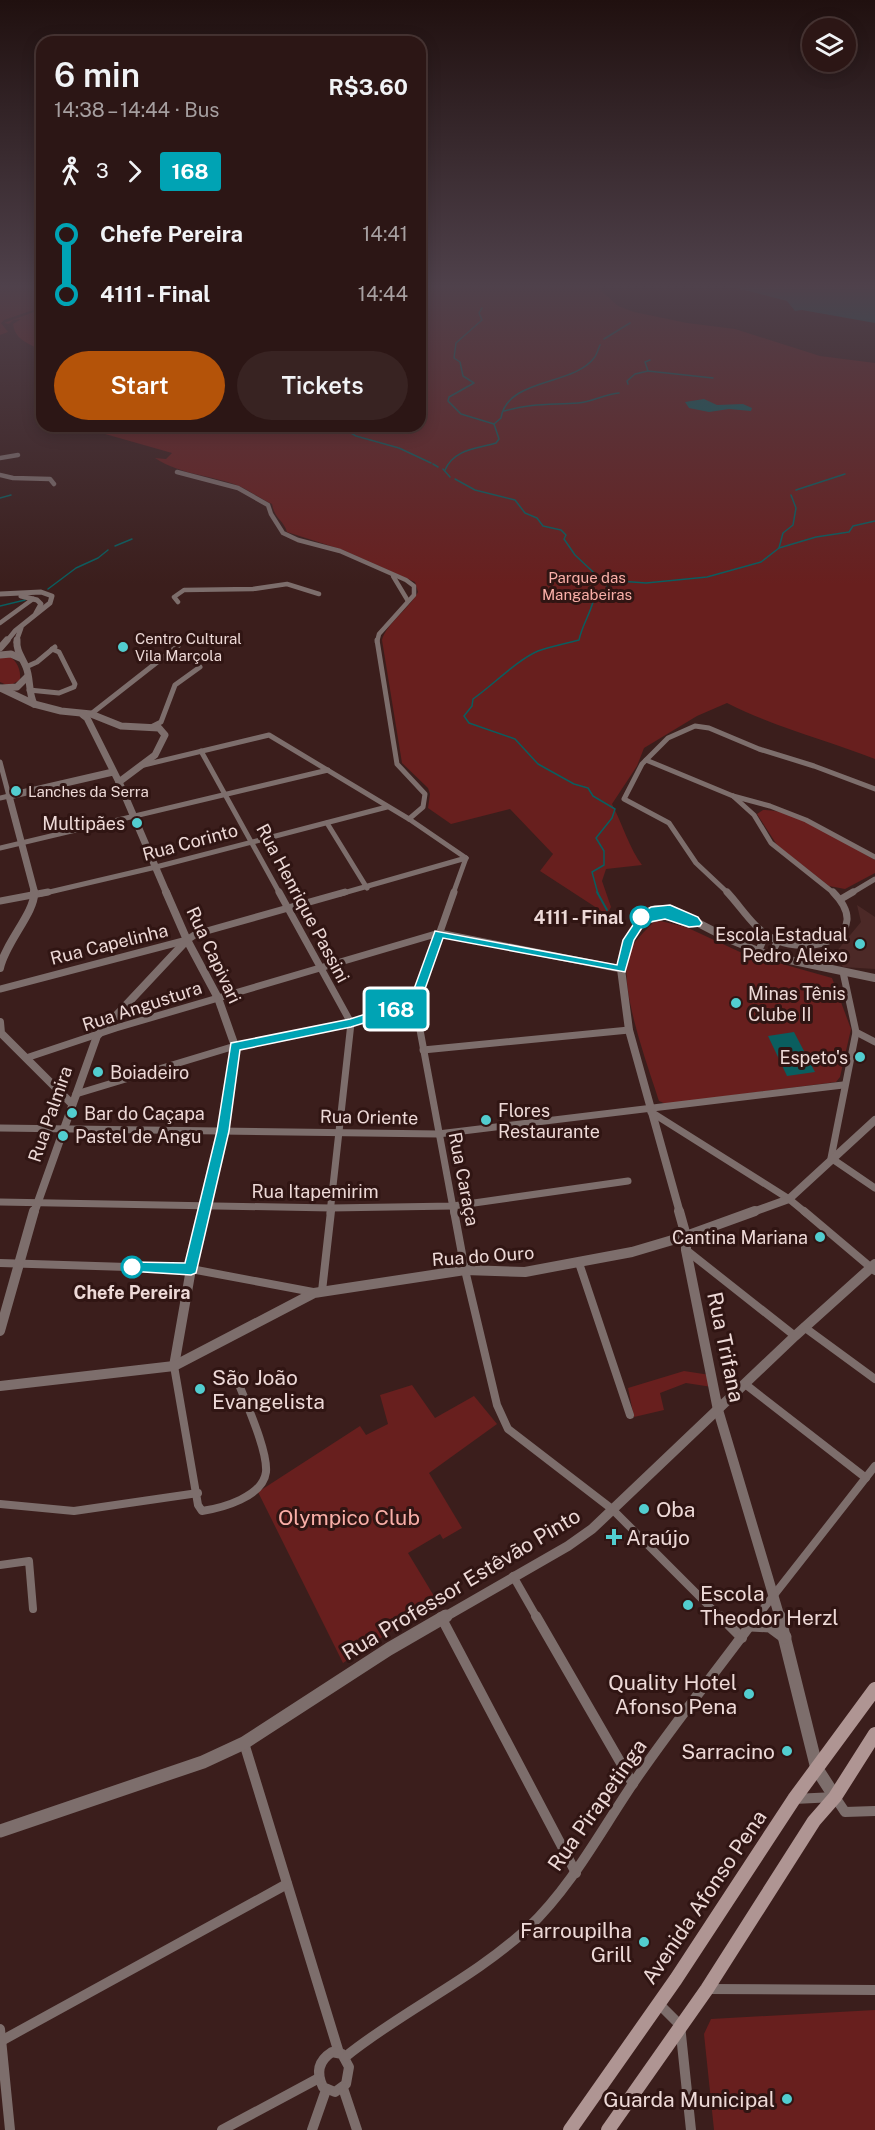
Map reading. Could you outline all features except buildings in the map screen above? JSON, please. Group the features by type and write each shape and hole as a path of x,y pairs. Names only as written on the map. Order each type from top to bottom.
{"main road":[{"name":"Avenida Afonso Pena","path":"570,2130 795,1800 875,1689"},
{"path":"608,2130 680,2025 708,1989 814,1821 835,1797 875,1734"}],"street":[{"path":"0,458 18,455"},
{"path":"177,472 238,488 268,505 270,517 282,527 283,533 298,540 340,551 406,580 414,586 415,592 379,634 377,640 397,764 425,794 423,807 409,819"},
{"path":"0,475 50,479 54,484"},
{"path":"0,481 36,478"},
{"path":"392,575 403,588 408,601"},
{"path":"178,602 174,597 177,594 184,590 195,589 253,589 287,584 319,594"},
{"path":"403,588 414,586"},
{"path":"20,592 32,588 50,596"},
{"path":"0,593 20,592 50,596"},
{"path":"20,592 44,604"},
{"path":"0,623 32,598 50,596"},
{"path":"0,648 50,596"},
{"path":"23,625 16,643 20,658 26,667 29,690 34,704"},
{"path":"0,688 34,704 83,715 91,714 111,701 122,688 166,658 178,645"},
{"path":"26,667 37,662 53,648 59,652 75,684 70,690 59,693 29,690"},
{"path":"0,655 11,654 20,658"},
{"path":"94,734 101,725 153,726 161,722 176,685 200,667"},
{"path":"0,688 17,687 27,677"},
{"path":"91,714 117,725"},
{"name":"Rua Capivari","path":"83,715 119,782 187,940 218,998 235,1046 223,1131 191,1269 174,1366"},
{"path":"119,782 155,755 165,735 163,732 164,716"},
{"path":"153,726 163,732"},
{"path":"733,796 751,812 771,843 841,898 851,909 852,927 848,933 829,944 802,947 778,941 766,934 693,859 680,835 669,823 624,799 642,764 668,738 695,726 702,726 759,749 814,766 875,789"},
{"path":"144,765 269,735 409,819 466,858"},
{"name":"Rua Henrique Passini","path":"201,751 351,1023"},
{"path":"155,755 163,760"},
{"path":"646,760 733,796 770,806 838,836 875,857"},
{"path":"0,762 35,896 33,904 3,954 0,968"},
{"path":"0,848 134,818 226,793 328,770"},
{"path":"0,798 113,772"},
{"path":"751,812 759,807 770,806"},
{"name":"Rua Corinto","path":"0,901 35,896 156,867 387,807"},
{"path":"327,823 367,888"},
{"name":"Rua Capelinha","path":"0,989 187,940 196,934 367,888 466,858"},
{"name":"Rua Caraça","path":"466,858 415,1003 465,1270 497,1405 508,1429 612,1509 742,1638"},
{"path":"841,898 875,879"},
{"name":"Rua Trifana","path":"758,952 697,923 689,924 666,915 642,921 625,949 621,969 628,1030 686,1236 686,1250 718,1410 786,1638 817,1769 835,1797"},
{"path":"439,933 621,969"},
{"name":"Rua Angustura","path":"26,1058 116,1028 439,933"},
{"path":"766,934 758,952 875,978"},
{"name":"Rua Palmira","path":"0,1331 37,1203 96,1036 187,940"},
{"path":"770,956 778,941"},
{"path":"843,972 856,1032 843,1085 831,1158 875,1188"},
{"path":"0,1022 1,1033 74,1099 235,1046 351,1023 415,1003"},
{"path":"0,1263 191,1269 318,1292 331,1208 351,1023"},
{"path":"423,1050 628,1030"},
{"path":"856,1032 875,1042"},
{"name":"Rua Oriente","path":"0,1128 438,1134 650,1111 843,1085"},
{"path":"650,1111 789,1198 873,1268"},
{"name":"Rua do Ouro","path":"0,1386 174,1366 318,1292 465,1270 525,1272 632,1252 686,1236 789,1198 875,1120"},
{"name":"Rua Itapemirim","path":"0,1202 331,1208 453,1206 628,1180"},
{"path":"686,1250 795,1336"},
{"path":"579,1263 630,1415"},
{"name":"Rua Professor Estêvão Pinto","path":"0,1831 203,1761 244,1743 441,1617 568,1546 592,1529 804,1327 873,1268"},
{"path":"804,1327 875,1379"},
{"path":"174,1366 198,1493 198,1505 202,1511 217,1510 258,1488 266,1473 261,1449 235,1374"},
{"path":"745,1384 866,1478"},
{"name":"Rua Pirapetinga","path":"342,2055 495,1956 529,1927 576,1873 633,1784 773,1595 875,1466"},
{"path":"0,1504 74,1510 198,1493"},
{"path":"0,1565 30,1561 33,1609"},
{"path":"513,1576 633,1784"},
{"path":"441,1617 576,1873"},
{"path":"751,1625 768,1624 775,1627 786,1638"},
{"path":"244,1743 342,2055 350,2072 343,2088 335,2092 326,2090 319,2078 322,2059 332,2052 342,2055"},
{"path":"795,1800 835,1797 845,1812 875,1811"},
{"path":"10,2130 1,2035 287,1884"},
{"path":"708,1989 875,1990"},
{"path":"658,2003 680,2025 691,2130"},
{"path":"222,2130 319,2078"},
{"path":"343,2088 357,2130"},
{"path":"312,2130 326,2090"}],"shaded area":[{"name":"Escola Estadual Pedro Aleixo","path":"857,905 875,917 875,969 843,967 837,958 836,952 861,922"}],"green space":[{"name":"Parque das Mangabeiras","path":"426,384 875,384 875,759 745,712 727,703 697,716 644,748 637,766 612,804 642,865 606,869 602,881 611,907 609,911 603,912 540,871 553,854 510,809 451,824 428,808 430,794 428,788 402,763 382,640 388,628 418,592 415,582 343,550 287,532 272,504 239,486 175,468 155,458 166,459 172,453 98,432 426,432"},
{"path":"8,656 16,663 20,676 20,680 9,686 0,682 0,657"},
{"path":"763,810 789,815 836,837 875,860 875,873 845,889 829,886 777,845 757,814"},
{"name":"Minas Tênis Clube II","path":"656,920 686,927 740,952 832,978 851,1029 840,1077 836,1082 666,1104 659,1101 641,1046 627,980 627,962 631,948"},
{"path":"684,1371 710,1375 712,1387 686,1383 660,1393 664,1410 634,1417 628,1388"},
{"name":"Olympico Club","path":"412,1385 435,1418 474,1396 497,1424 429,1473 462,1528 443,1539 440,1534 408,1553 437,1601 343,1663 258,1492 360,1426 366,1435 388,1424 380,1395"},
{"path":"875,2010 875,2130 714,2130 704,2034 711,2019"}],"water":[{"path":"704,399 717,405 743,404 752,408 751,411 729,409 709,412 689,408 685,402"},
{"path":"794,1032 815,1072 787,1076 768,1036"}],"waterway":[{"path":"472,384 449,397 448,401 461,414 494,424"},
{"path":"494,424 501,418 506,405 515,396 541,384"},
{"path":"504,411 533,405 583,402 619,393"},
{"path":"445,470 449,463 460,454 496,443 499,439 494,424"},
{"path":"349,432 399,448 431,463"},
{"path":"433,464 438,467"},
{"path":"443,469 450,477"},
{"path":"796,490 845,474"},
{"path":"455,479 475,490 515,500 525,513 537,518 543,526 561,530 566,535 564,539 575,555 607,585 606,596 593,602 579,640 538,651 522,660 473,699 472,706 464,716 469,723 515,739 538,764 574,784 588,788 593,796 615,809 612,818 596,838 604,851 604,865 592,872 598,894"},
{"path":"0,498 11,495"},
{"path":"779,548 783,533 793,525 796,508 791,495"},
{"path":"779,548 816,537 849,532 853,526 875,521"},
{"path":"115,546 132,539"},
{"path":"606,583 619,581 646,583 707,577 761,562 779,548"},
{"path":"48,589 76,568 98,558 108,550"},
{"path":"0,606 25,600"},
{"path":"598,894 607,910"}],"bus line":[{"name":"168","path":"132,1267 191,1269 223,1131 235,1046 351,1023 415,1003 439,933 621,969 628,940 642,921 666,915 689,924 697,923 695,919 679,911 662,908 651,910 641,917"}],"place":[{"name":"Centro Cultural Vila Marçola","path":"123,647"},
{"name":"Lanches da Serra","path":"16,791"},
{"name":"Multipães","path":"137,823"},
{"name":"4111 - Final","path":"641,917"},
{"name":"Escola Estadual Pedro Aleixo","path":"860,944"},
{"name":"Minas Tênis Clube II","path":"736,1003"},
{"name":"Espeto's","path":"860,1057"},
{"name":"Boiadeiro","path":"98,1072"},
{"name":"Bar do Caçapa","path":"72,1113"},
{"name":"Flores Restaurante","path":"486,1120"},
{"name":"Pastel de Angu","path":"63,1136"},
{"name":"Cantina Mariana","path":"820,1237"},
{"name":"Chefe Pereira","path":"132,1267"},
{"name":"São João Evangelista","path":"200,1389"},
{"name":"Oba","path":"644,1509"},
{"name":"Araújo","path":"614,1537"},
{"name":"Escola Theodor Herzl","path":"688,1605"},
{"name":"Quality Hotel Afonso Pena","path":"749,1694"},
{"name":"Sarracino","path":"787,1751"},
{"name":"Farroupilha Grill","path":"644,1942"},
{"name":"Guarda Municipal","path":"787,2099"}]}
